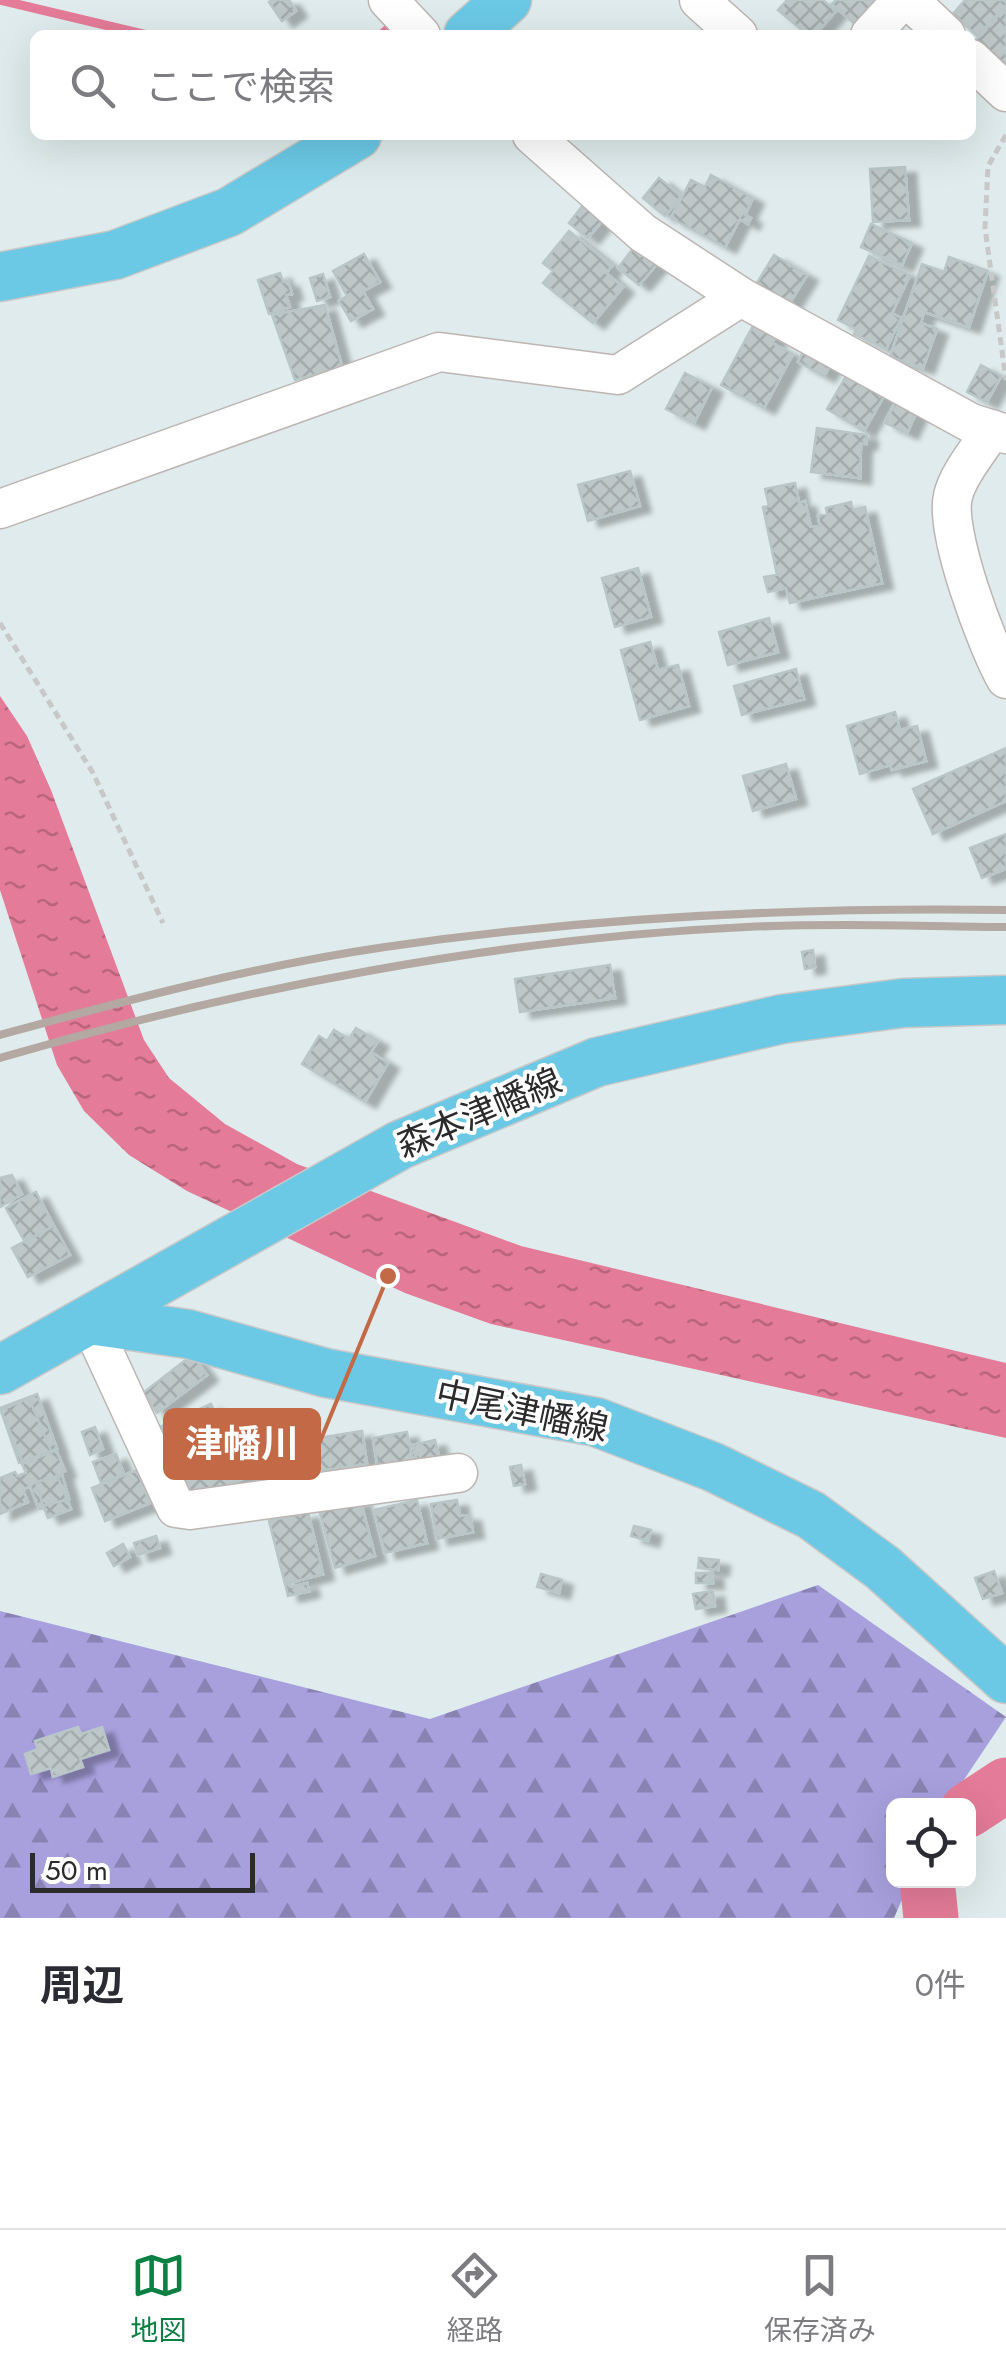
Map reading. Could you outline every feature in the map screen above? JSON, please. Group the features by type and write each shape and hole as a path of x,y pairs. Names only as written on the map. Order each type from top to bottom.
{"main road":[{"path":"474,30 507,0"},
{"path":"0,277 115,255 229,212 350,140"},
{"name":"森本津幡線","path":"9,1362 400,1146 597,1062 782,1019 904,1003 1006,1000"},
{"name":"中尾津幡線","path":"88,1320 188,1334 326,1373 596,1422 696,1461 810,1515 883,1568 1006,1679"}],"street":[{"path":"388,0 416,30"},
{"path":"699,0 732,30"},
{"path":"875,30 902,0"},
{"path":"910,0 941,30"},
{"path":"976,64 1006,92"},
{"path":"538,140 644,233 740,298 971,423 999,432 953,493 951,521 991,652 1006,679"},
{"path":"0,510 439,352 618,375 740,298"},
{"path":"88,1320 176,1508 190,1510 458,1474"}],"path":[{"path":"1006,135 988,166 985,228 1006,380"},
{"path":"0,623 93,773 163,923"}],"green space":[{"path":"818,1585 1006,1717 952,1798 886,1798 886,1888 907,1888 894,1918 0,1918 0,1611 430,1719"}],"water":[{"path":"0,696 27,736 51,790 144,1040 169,1078 225,1124 297,1164 521,1246 1006,1363 1006,1438 491,1324 405,1293 187,1191 129,1155 84,1111 57,1065 0,890"}],"building":[{"path":"289,0 296,11 282,21 269,2"},
{"path":"787,0 823,0 836,11 819,30 802,30 778,10"},
{"path":"836,0 881,0 857,26 832,4"},
{"path":"965,0 1006,0 1006,5 977,36 976,30 970,30 953,14"},
{"path":"1006,7 1006,61 1001,66 976,40"},
{"path":"905,167 909,220 873,222 870,169"},
{"path":"711,175 753,198 745,215 751,218 748,224 740,219 725,247 671,218 691,180 705,187"},
{"path":"659,178 681,196 665,216 643,198"},
{"path":"587,200 607,215 588,238 569,223"},
{"path":"871,224 912,243 902,265 861,247"},
{"path":"569,231 612,266 606,273 623,287 593,323 543,283 553,271 543,263"},
{"path":"635,246 657,264 639,285 618,268"},
{"path":"364,254 380,282 363,291 373,309 351,321 339,301 347,296 333,271"},
{"path":"774,255 807,275 788,306 755,286"},
{"path":"869,256 910,275 892,313 901,318 886,349 854,334 856,329 838,320"},
{"path":"949,257 988,271 969,327 924,312 921,323 937,329 923,368 890,357 922,264 944,272"},
{"path":"280,273 292,294 286,295 290,307 269,314 258,280"},
{"path":"323,274 330,297 317,301 310,278"},
{"path":"325,305 342,367 295,380 272,315"},
{"path":"754,324 776,336 772,343 793,354 764,408 721,385"},
{"path":"806,346 833,361 824,376 798,362"},
{"path":"981,365 1001,376 987,402 967,392"},
{"path":"852,366 889,387 864,431 827,409"},
{"path":"685,373 712,387 694,423 666,409"},
{"path":"898,397 919,407 907,433 885,423"},
{"path":"817,428 867,435 866,444 861,443 860,478 811,472"},
{"path":"630,471 640,506 588,521 578,485"},
{"path":"795,483 799,503 805,501 811,527 820,526 818,516 827,514 826,508 851,502 853,510 865,507 882,583 790,603 786,588 768,592 764,577 777,575 763,507 769,506 765,489"},
{"path":"638,568 651,617 615,627 602,578"},
{"path":"769,618 778,652 728,665 719,632"},
{"path":"650,642 658,670 678,665 689,706 640,720 621,650"},
{"path":"796,669 804,699 742,715 734,686"},
{"path":"895,712 900,730 917,726 926,761 892,770 890,765 860,774 847,726"},
{"path":"1006,748 1006,801 933,834 913,789"},
{"path":"786,764 796,799 753,811 743,776"},
{"path":"1006,834 1006,869 982,878 970,848"},
{"path":"813,950 815,967 805,969 802,952"},
{"path":"610,965 615,998 520,1012 515,979"},
{"path":"356,1028 378,1041 371,1052 388,1063 365,1102 302,1064 319,1036 327,1041 334,1030 349,1039"},
{"path":"12,1175 22,1194 0,1207 0,1178"},
{"path":"36,1192 54,1226 25,1242 6,1208"},
{"path":"54,1226 70,1255 28,1277 12,1248"},
{"path":"192,1355 207,1375 157,1413 143,1393"},
{"path":"37,1394 57,1449 19,1463 0,1408"},
{"path":"29,1398 51,1451 23,1463 1,1410"},
{"path":"211,1404 224,1431 173,1458 160,1427"},
{"path":"95,1427 103,1449 90,1455 82,1432"},
{"path":"362,1431 367,1464 317,1471 312,1439"},
{"path":"407,1432 413,1462 378,1469 373,1438"},
{"path":"435,1440 441,1464 419,1469 413,1445"},
{"path":"56,1450 65,1471 57,1475 71,1509 48,1518 44,1508 39,1509 30,1486 23,1490 28,1502 0,1514 0,1478 15,1472 17,1476 26,1473 22,1464"},
{"path":"235,1450 247,1477 195,1501 182,1474"},
{"path":"116,1454 124,1474 101,1483 93,1462"},
{"path":"521,1465 525,1484 514,1486 510,1467"},
{"path":"137,1470 150,1503 105,1521 92,1488"},
{"path":"62,1475 69,1499 43,1506 36,1482"},
{"path":"360,1499 375,1556 335,1568 319,1510"},
{"path":"417,1500 427,1543 385,1553 374,1510"},
{"path":"457,1500 460,1516 470,1515 473,1532 437,1539 431,1504"},
{"path":"308,1512 323,1574 285,1584 269,1521"},
{"path":"634,1526 651,1530 648,1541 631,1536"},
{"path":"156,1536 160,1548 138,1555 134,1543"},
{"path":"123,1544 130,1557 114,1566 107,1553"},
{"path":"699,1558 719,1560 718,1570 698,1568"},
{"path":"994,1571 1002,1593 983,1599 975,1578"},
{"path":"696,1573 712,1573 713,1583 696,1583"},
{"path":"541,1574 562,1580 559,1593 537,1587"},
{"path":"290,1582 292,1587 307,1583 309,1591 288,1596 285,1583"},
{"path":"713,1591 715,1606 696,1609 693,1594"},
{"path":"78,1727 81,1734 102,1727 109,1750 80,1759 83,1767 53,1777 51,1768 31,1774 25,1754 38,1749 35,1741"}],"waterway":[{"path":"0,0 126,30"},
{"path":"386,30 394,23"},
{"path":"976,1805 1006,1785"},
{"path":"928,1888 931,1918"}],"railway":[{"path":"0,1035 240,974 462,937 695,916 850,910 1006,910"},
{"path":"0,1058 275,989 559,942 779,926 1006,927"}],"place":[{"name":"津幡川","path":"388,1276"}]}
